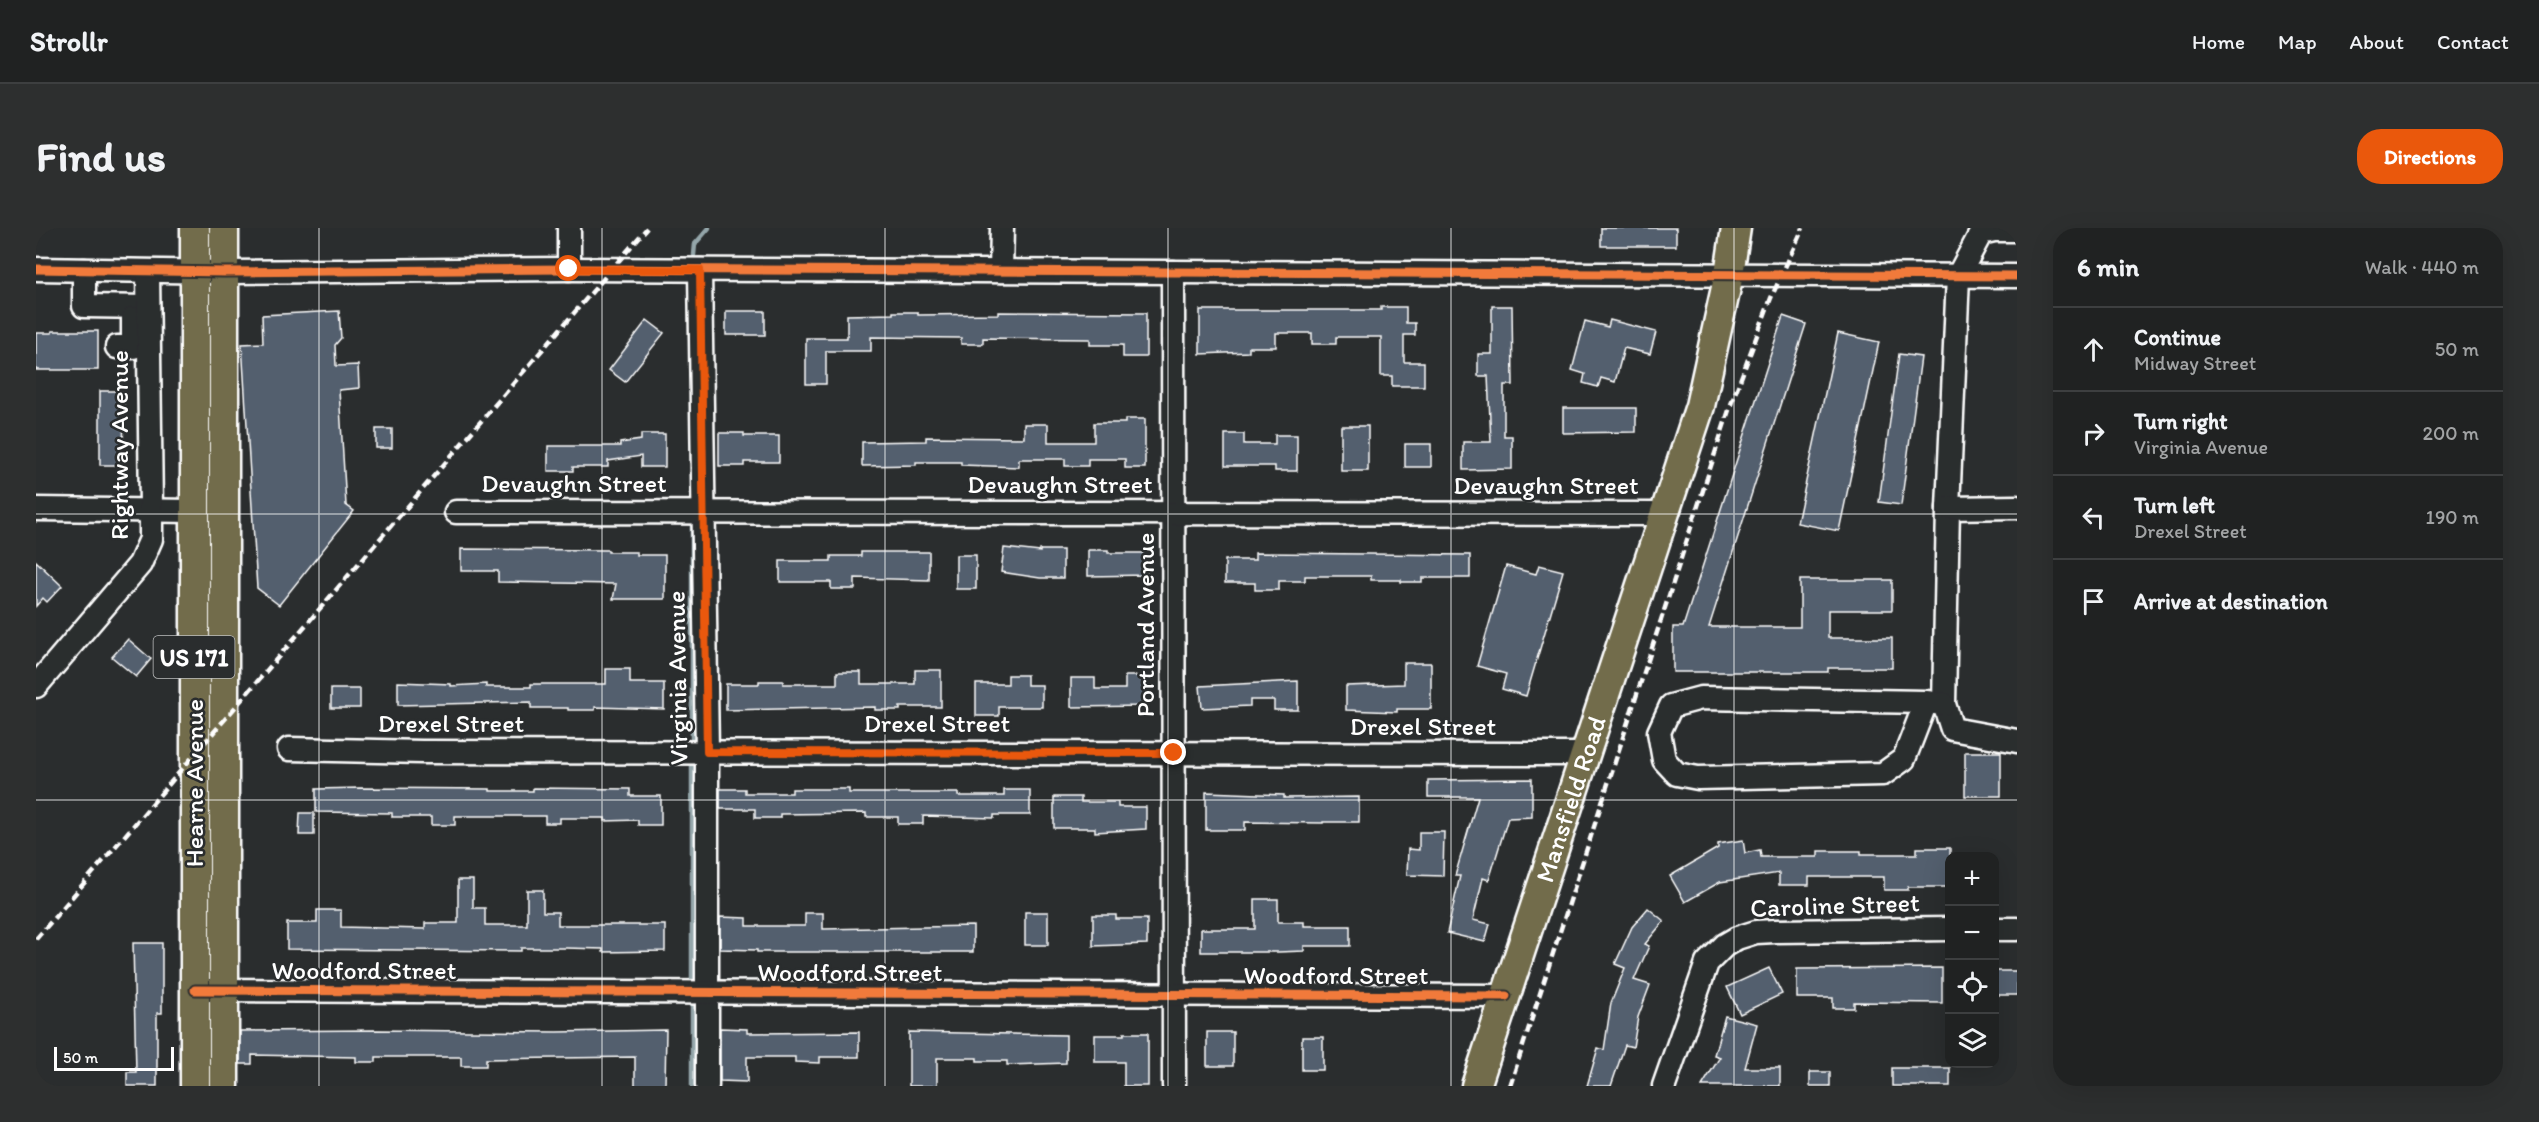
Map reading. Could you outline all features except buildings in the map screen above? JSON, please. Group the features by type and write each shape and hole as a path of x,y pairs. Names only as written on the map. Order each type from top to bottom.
{"main road":[{"name":"Hearne Avenue","path":"195,228 195,1086"},
{"name":"Hearne Avenue","path":"224,228 224,1086"},
{"name":"Mansfield Road","path":"1720,228 1721,274"},
{"name":"Mansfield Road","path":"1476,1086 1700,406 1721,274 1736,228"}],"street":[{"path":"569,228 569,269"},
{"path":"1000,271 1002,228"},
{"path":"1935,703 1701,698 1671,706 1659,732 1664,760 1677,774 1698,778 1883,774 1904,759 1935,703 1948,508 1958,276 1981,233 2015,229"},
{"path":"36,269 148,272 569,269 2017,276"},
{"path":"84,270 84,306 140,307"},
{"name":"Virginia Avenue","path":"700,270 707,752 707,1086"},
{"name":"Rightway Avenue","path":"36,686 145,556 151,539 151,509 133,347 148,272"},
{"name":"Portland Avenue","path":"1173,272 1174,1086"},
{"path":"1948,508 2017,507"},
{"path":"36,509 195,511"},
{"name":"Devaughn Street","path":"456,512 1664,514"},
{"path":"1935,703 1952,729 2017,741"},
{"name":"Drexel Street","path":"289,749 1585,754"},
{"name":"Caroline Street","path":"1664,1086 1707,963 1725,945 1737,938 1766,931 1945,929"},
{"path":"1999,929 2017,929"},
{"name":"Woodford Street","path":"195,990 1506,996"}],"waterway":[{"path":"694,255 695,244 709,228"},
{"path":"692,524 692,738"},
{"path":"692,765 692,979"},
{"path":"692,1005 692,1086"}],"railway":[{"path":"36,939 647,228"},
{"path":"1510,1086 1730,407 1771,298 1803,228"}],"cycle path":[{"path":"36,269 224,272 569,269 2017,276"},
{"path":"195,990 1506,996"}],"route":[{"path":"569,269 700,270 707,752 1174,753"}]}
